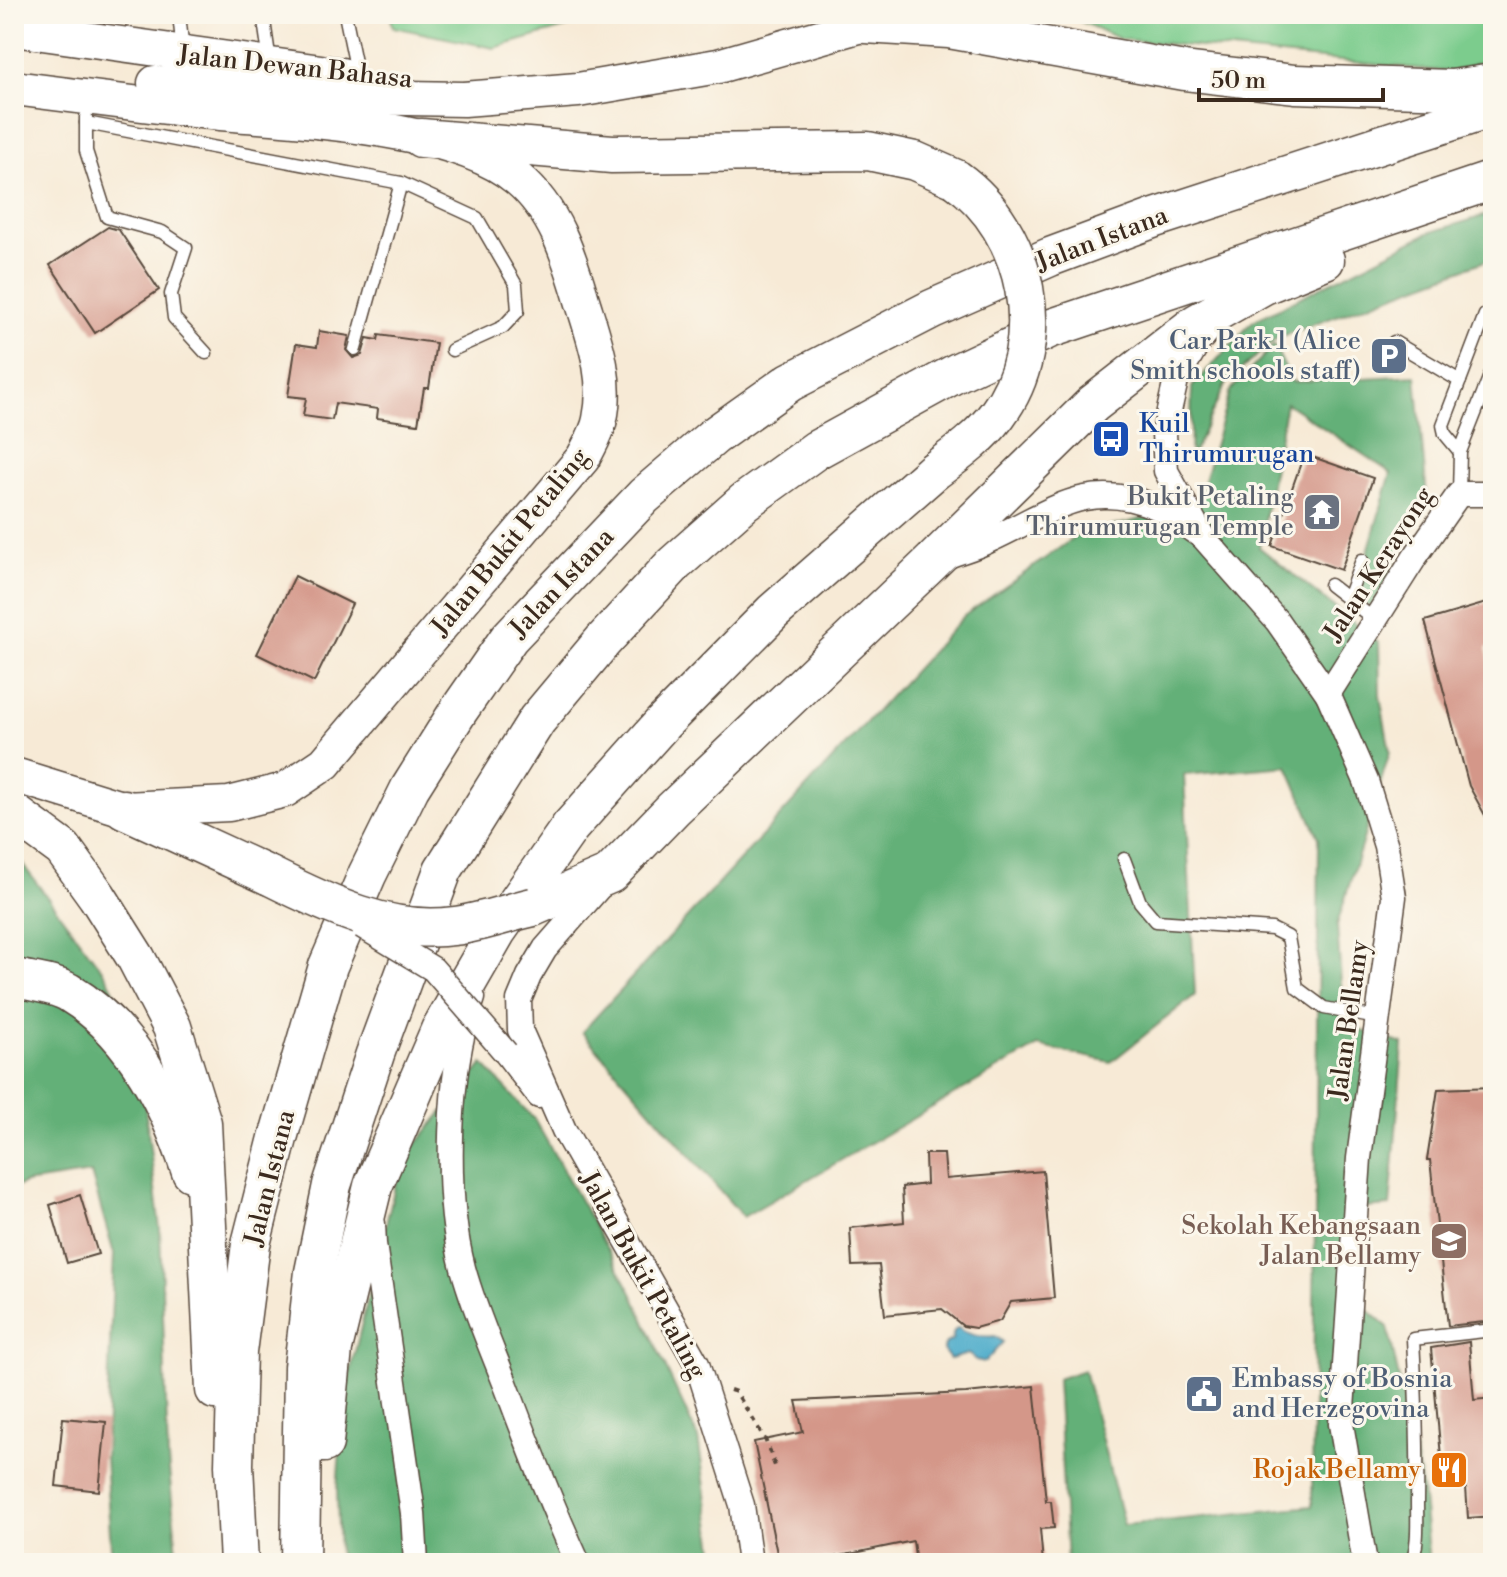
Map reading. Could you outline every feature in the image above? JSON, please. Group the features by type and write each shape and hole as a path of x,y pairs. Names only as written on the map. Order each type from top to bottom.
{"main road":[{"name":"Jalan Dewan Bahasa","path":"14,29 179,70 350,97 464,99 578,90 718,66 866,19"},
{"path":"866,19 951,23 1184,71 1295,84 1452,89 1493,83"},
{"name":"Jalan Dewan Bahasa","path":"14,64 179,70 270,66 358,77 578,90"},
{"path":"179,70 374,128"},
{"name":"Jalan Bukit Petaling","path":"14,88 87,110 374,128 477,153 516,176 536,195 558,229 578,284 604,380 600,421 583,458 325,763 285,790 229,804 124,809"},
{"name":"Jalan Istana","path":"237,1563 234,1465 237,1352 251,1244 324,981 367,875 410,788 509,638 644,496 714,436 790,382 932,309 1050,257 1155,218 1493,108"},
{"path":"312,1563 333,1349 373,1186 440,1030 497,931 570,827 662,724 773,612 968,445 997,414 1014,385 1029,324 1019,267 1009,242 977,194 956,179 915,161 868,151 612,154 421,138"},
{"path":"300,1563 303,1367 314,1272 332,1185 375,1054 443,870 537,720 603,641 674,564 744,502 816,450 958,372 1049,329 1493,180"},
{"path":"14,775 124,809 323,902 398,926 453,927 533,907 610,874 673,809 1093,404 1197,323 1264,285 1493,189"},
{"path":"14,813 63,849 136,958 172,1027 202,1123 217,1437 237,1563"},
{"path":"14,978 66,991 98,1016 129,1049 155,1085 177,1128 206,1221"}],"street":[{"name":"Jalan Bellamy","path":"1231,304 1199,341 1176,380 1164,433 1166,471 1203,537 1277,621 1328,694 1366,781 1386,846 1394,897 1359,1158 1341,1424 1365,1563"},
{"name":"Jalan Kerayong","path":"1328,694 1459,494 1493,494"},
{"name":"Jalan Bellamy","path":"931,563 992,540 1064,503 1094,496 1115,496 1158,507 1203,537"},
{"name":"Jalan Bukit Petaling","path":"610,874 545,949 519,1000 520,1030 564,1130 697,1364 742,1505 750,1563"},
{"name":"Jalan Bukit Petaling","path":"323,902 433,969 506,1053 564,1130"},
{"path":"497,931 463,1026 451,1119 455,1213 463,1267 488,1340 554,1510 578,1563"},
{"path":"373,1186 374,1244 413,1513 416,1563"}],"lane":[{"path":"179,14 179,70"},
{"path":"263,14 270,66"},
{"path":"345,14 358,77"},
{"path":"206,353 174,318 171,294 186,248 162,232 107,217 86,151 87,110 401,183 477,218 516,285 518,311 503,327 452,350"},
{"path":"355,349 401,183"},
{"path":"1460,452 1445,434 1443,425 1485,315 1493,311"},
{"path":"1394,342 1460,381"},
{"path":"1459,494 1460,452 1493,368"},
{"path":"1348,598 1362,560"},
{"path":"1330,585 1375,620"},
{"path":"1124,859 1140,902 1156,921 1272,929 1288,937 1297,988 1324,1008 1377,1018"},
{"path":"1411,1563 1415,1554 1418,1431 1413,1339 1493,1330"}],"path":[{"path":"701,1376 736,1392 765,1439 775,1466"}],"green space":[{"path":"390,14 614,14 494,48 393,27"},
{"path":"1064,14 1493,14 1493,58 1452,72 1120,39"},
{"path":"1493,213 1493,258 1277,338 1226,383 1190,460 1192,387 1253,321 1428,233"},
{"path":"1274,345 1292,382 1416,375 1427,497 1372,609 1355,596 1391,473 1286,403 1259,547 1379,643 1380,696 1390,752 1337,925 1344,1025 1403,1044 1390,1206 1355,1209 1347,1292 1388,1327 1422,1487 1429,1563 1067,1563 1057,1379 1084,1370 1124,1525 1312,1506 1319,838 1288,766 1184,775 1195,995 1111,1062 1038,1046 743,1217 582,1032 964,616 1078,535 1197,505 1230,391"},
{"path":"14,853 106,975 136,1034 160,1229 168,1459 178,1563 112,1563 105,1459 114,1254 91,1173 25,1183 14,1188"},
{"path":"483,1064 535,1120 632,1293 698,1438 716,1563 339,1563 337,1489 344,1397 401,1162"}],"water":[{"path":"958,1328 976,1336 995,1336 1003,1342 985,1362 968,1354 950,1359 943,1350"}],"building":[{"path":"108,227 119,230 159,290 95,333 50,265"},
{"path":"319,331 349,336 346,350 353,358 362,355 367,338 378,340 379,335 436,343 429,388 424,388 418,424 377,418 378,409 335,403 332,420 303,416 306,398 288,396 296,344 317,347"},
{"name":"Bukit Petaling Thirumurugan Temple","path":"1304,454 1373,478 1341,570 1272,546"},
{"path":"295,576 352,604 314,682 257,654"},
{"path":"1493,601 1493,646 1486,648 1493,675 1493,830 1469,786 1425,621"},
{"name":"Sekolah Kebangsaan Jalan Bellamy","path":"1493,1087 1493,1321 1448,1326 1430,1160 1427,1160 1438,1089"},
{"path":"925,1154 944,1154 946,1179 1043,1171 1054,1298 1011,1302 1000,1321 975,1328 963,1326 942,1309 885,1315 879,1265 852,1266 850,1228 904,1222 902,1187 926,1184"},
{"path":"80,1195 98,1254 67,1263 50,1205"},
{"path":"1469,1342 1474,1400 1493,1398 1493,1516 1468,1518 1466,1487 1444,1489 1431,1348"},
{"path":"1034,1386 1046,1501 1051,1501 1054,1528 1040,1529 1043,1563 916,1563 913,1541 806,1563 779,1563 754,1442 803,1432 796,1401 966,1393"},
{"path":"63,1418 106,1422 99,1491 56,1486"}],"place":[{"name":"Car Park 1 (Alice Smith schools staff)","path":"1389,356"},
{"name":"Kuil Thirumurugan","path":"1111,439"},
{"name":"Bukit Petaling Thirumurugan Temple","path":"1322,512"},
{"name":"Sekolah Kebangsaan Jalan Bellamy","path":"1449,1241"},
{"name":"Embassy of Bosnia and Herzegovina","path":"1204,1394"},
{"name":"Rojak Bellamy","path":"1449,1470"}]}
